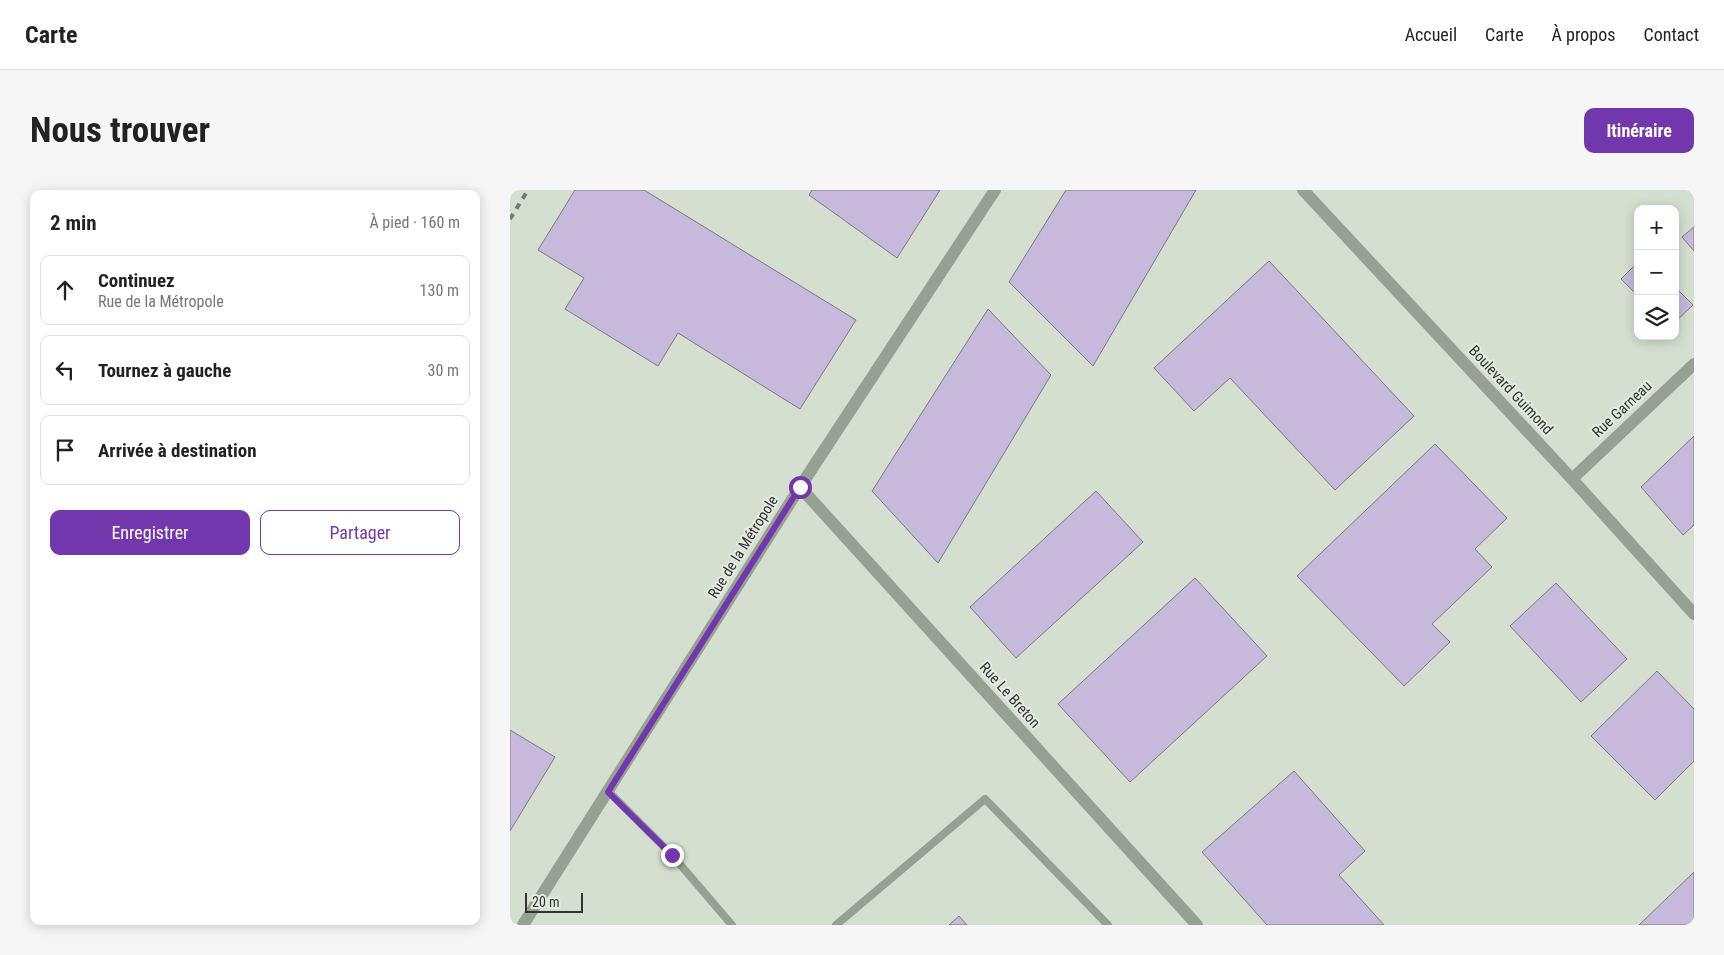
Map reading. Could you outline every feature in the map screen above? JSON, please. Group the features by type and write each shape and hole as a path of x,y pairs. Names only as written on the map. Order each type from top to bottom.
{"street":[{"name":"Rue de la Métropole","path":"523,925 800,487 995,190"},
{"name":"Boulevard Guimond","path":"1303,190 1572,478 1694,614"},
{"name":"Rue Garneau","path":"1572,478 1694,364"},
{"name":"Rue Le Breton","path":"800,487 1197,925"}],"lane":[{"path":"608,792 672,855 732,925"},
{"path":"836,925 985,799 1108,925"}],"shaded area":[{"path":"510,190 1694,190 1694,925 510,925"}],"building":[{"path":"575,190 644,190 856,320 800,409 678,333 658,366 565,309 584,278 538,250"},
{"path":"812,190 940,190 897,258 809,195"},
{"path":"1066,190 1196,190 1093,366 1009,282"},
{"path":"1694,227 1694,251 1682,237"},
{"path":"1269,261 1414,416 1335,490 1230,378 1194,411 1154,368"},
{"path":"1634,266 1634,292 1621,279"},
{"path":"1679,291 1693,305 1679,318"},
{"path":"988,309 1051,375 938,563 872,491"},
{"path":"1694,436 1694,525 1683,535 1641,487"},
{"path":"1435,444 1507,518 1475,549 1492,567 1432,624 1450,642 1404,686 1297,576"},
{"path":"1096,491 1143,542 1016,658 970,607"},
{"path":"1195,578 1267,656 1130,782 1058,704"},
{"path":"1556,583 1627,659 1581,702 1510,626"},
{"path":"1657,671 1694,709 1694,761 1655,800 1591,736"},
{"path":"510,730 555,757 510,831"},
{"path":"1294,771 1365,851 1339,875 1384,925 1267,925 1202,852"},
{"path":"1694,872 1694,925 1639,925"},
{"path":"959,916 967,925 949,925"}],"railway":[{"path":"510,219 528,190"}],"route":[{"path":"672,855 608,792 800,487"}]}
